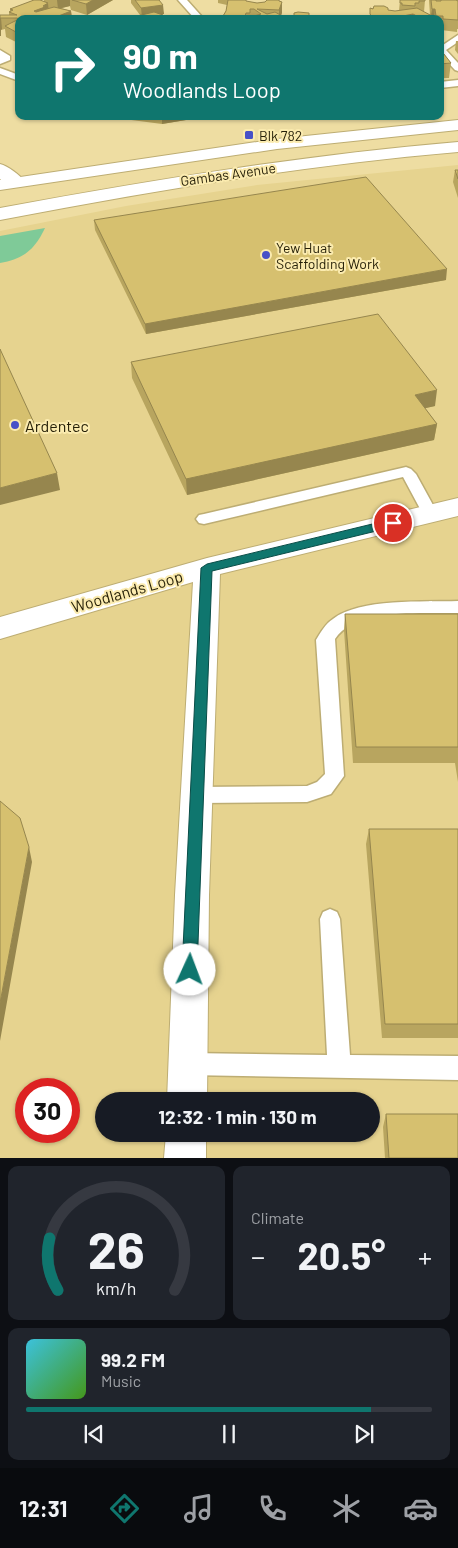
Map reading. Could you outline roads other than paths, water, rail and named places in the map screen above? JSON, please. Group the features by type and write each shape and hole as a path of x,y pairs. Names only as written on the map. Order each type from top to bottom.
{"main road":[{"name":"Gambas Avenue","path":"8,184 277,144 458,125"},
{"name":"Gambas Avenue","path":"0,214 158,184 298,164 458,147"},
{"path":"0,169 8,184"},
{"name":"Woodlands Loop","path":"0,628 207,568 458,507"},
{"path":"188,1083 192,896 207,568"},
{"path":"185,1158 186,1142"}],"lane":[{"path":"182,0 196,15"},
{"path":"444,47 456,39"},
{"path":"0,53 7,58 0,61"},
{"path":"444,54 458,68"},
{"path":"0,71 15,77"},
{"path":"444,85 458,83"},
{"path":"204,519 406,472 409,474 430,514"},
{"path":"198,795 306,794 324,788 334,776 325,640 332,628 344,620 380,610 458,607"},
{"path":"330,919 339,1066"},
{"path":"188,1083 339,1066 458,1068"}],"place":[{"name":"Blk 782","path":"249,135"},
{"name":"Yew Huat Scaffolding Work","path":"266,255"},
{"name":"Ardentec","path":"15,425"}]}
